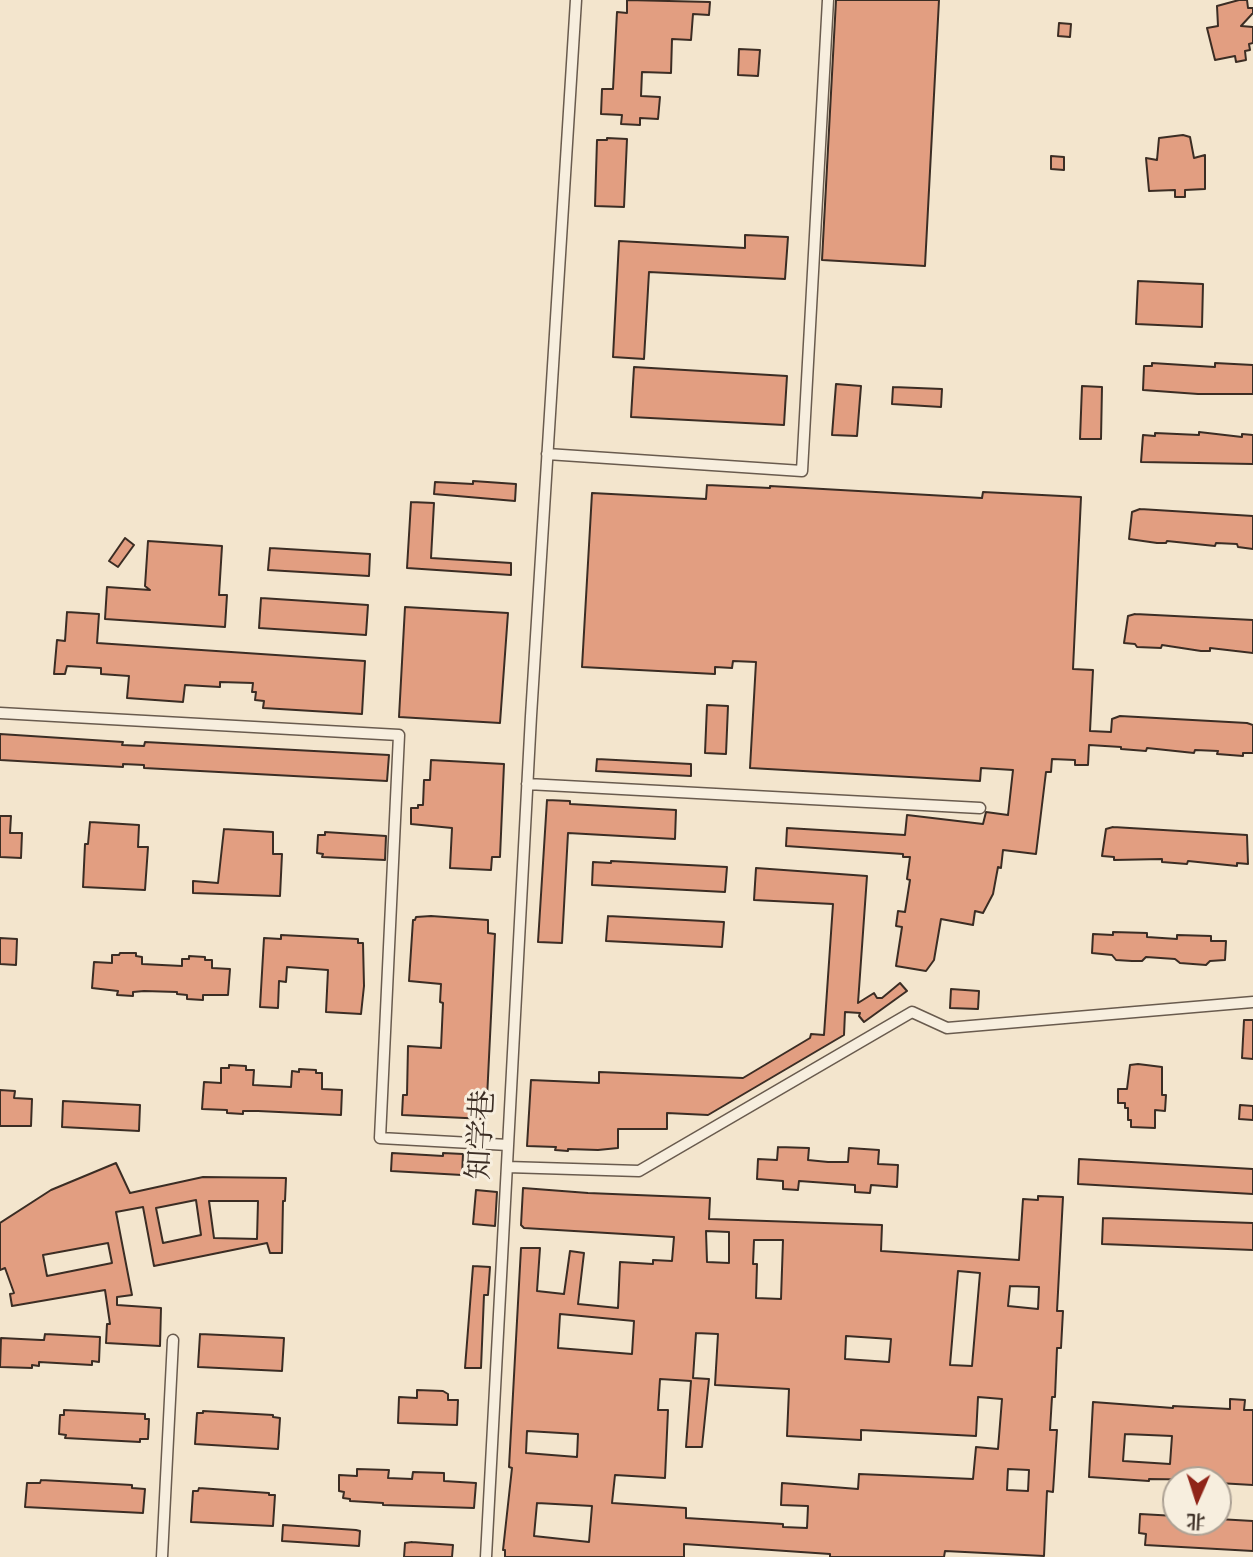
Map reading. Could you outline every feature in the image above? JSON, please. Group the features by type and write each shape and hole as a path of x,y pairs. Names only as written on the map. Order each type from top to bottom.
{"street":[{"name":"知学巷","path":"486,1557 527,784 576,0"},
{"path":"547,454 802,471 828,0"},
{"path":"0,713 399,735 380,1139 508,1145"},
{"path":"527,784 980,808"},
{"path":"507,1167 639,1171 912,1012 947,1028 1253,1002"},
{"path":"162,1557 173,1340"}],"building":[{"path":"627,0 710,2 709,15 693,14 691,40 672,39 671,73 642,72 641,96 660,97 658,119 640,118 640,125 621,124 622,115 601,114 602,89 613,89 617,12 627,13"},
{"path":"836,0 939,0 925,266 822,260"},
{"path":"1247,0 1248,8 1253,8 1253,13 1241,26 1253,27 1253,43 1249,44 1250,50 1245,51 1246,60 1236,62 1235,56 1215,60 1207,28 1218,26 1217,6"},
{"path":"1059,23 1071,24 1070,37 1058,36"},
{"path":"739,49 760,50 758,76 738,75"},
{"path":"1183,135 1190,137 1194,158 1205,155 1205,189 1185,190 1185,197 1175,197 1175,190 1149,191 1146,158 1157,160 1159,138"},
{"path":"627,139 624,207 595,206 597,140"},
{"path":"1051,156 1064,157 1064,170 1051,169"},
{"path":"745,235 788,237 785,279 649,272 644,359 613,357 619,241 745,248"},
{"path":"1138,281 1203,284 1202,327 1136,324"},
{"path":"1152,363 1215,367 1215,363 1253,365 1253,394 1143,390 1144,366 1152,366"},
{"path":"634,367 787,376 784,425 631,417"},
{"path":"836,384 861,386 857,436 832,435"},
{"path":"1082,386 1102,387 1101,439 1080,439"},
{"path":"893,387 942,389 941,407 892,404"},
{"path":"1199,432 1242,437 1242,434 1253,435 1253,464 1141,462 1143,435 1199,435"},
{"path":"473,481 516,484 515,501 434,494 435,482 473,484"},
{"path":"707,485 982,498 983,492 1081,497 1073,669 1093,670 1090,731 1111,732 1112,719 1120,716 1247,723 1253,725 1253,753 1243,753 1243,756 1217,754 1218,751 1195,750 1194,753 1147,748 1146,751 1089,745 1088,765 1075,765 1075,760 1052,759 1051,772 1046,772 1036,854 1003,850 993,894 983,913 975,911 973,925 941,919 934,960 926,971 896,966 902,927 896,926 898,911 905,912 910,857 903,857 903,854 786,846 787,828 905,835 907,815 983,824 986,812 1008,815 1013,770 981,768 980,781 750,768 756,662 733,661 732,668 715,667 715,674 582,667 592,493 706,499"},
{"path":"411,502 434,503 431,558 511,563 511,575 407,568"},
{"path":"1140,509 1253,516 1253,549 1238,547 1237,544 1216,543 1215,546 1129,539 1132,512"},
{"path":"125,538 134,545 118,567 109,561"},
{"path":"148,541 222,546 219,595 227,595 225,627 105,619 107,587 150,590 145,586"},
{"path":"270,548 370,554 369,576 268,570"},
{"path":"261,598 368,605 366,635 259,628"},
{"path":"405,607 508,613 500,723 399,717"},
{"path":"67,612 99,614 97,643 365,661 362,714 263,708 264,701 255,700 253,683 220,682 220,687 185,685 183,702 127,698 129,676 101,674 101,668 67,666 65,674 54,674 57,640 65,641"},
{"path":"1135,614 1253,620 1253,653 1210,648 1210,651 1201,651 1162,645 1161,648 1137,647 1135,644 1124,643 1128,616"},
{"path":"707,705 728,706 726,754 705,753"},
{"path":"0,734 123,742 122,745 144,746 145,742 389,755 387,781 144,768 144,765 123,764 123,767 0,760"},
{"path":"597,759 691,764 691,776 596,771"},
{"path":"431,760 504,764 500,857 492,857 491,870 450,868 452,828 411,824 411,808 423,805 424,780 430,780"},
{"path":"547,800 570,801 570,804 676,810 675,839 568,833 562,943 538,942"},
{"path":"0,816 11,816 10,833 22,833 21,858 0,857"},
{"path":"90,822 139,825 138,847 148,847 145,890 83,887 85,844 88,844"},
{"path":"1113,827 1247,835 1248,864 1237,863 1237,866 1188,861 1187,864 1162,862 1162,859 1114,860 1114,857 1102,856 1106,829"},
{"path":"224,829 273,832 273,854 282,854 280,896 193,893 193,881 218,883"},
{"path":"325,832 386,836 385,860 322,857 323,854 317,853 318,835 325,835"},
{"path":"593,862 727,867 725,892 592,885"},
{"path":"756,868 867,876 858,1003 874,993 877,998 882,998 900,983 907,991 864,1022 859,1016 860,1013 845,1012 844,1035 708,1115 667,1113 667,1129 618,1129 618,1148 568,1151 555,1150 556,1147 527,1146 531,1080 599,1083 599,1072 743,1078 810,1038 811,1034 824,1035 833,904 754,900"},
{"path":"608,916 724,922 722,947 606,941"},
{"path":"416,917 488,920 488,933 495,934 486,1119 402,1115 403,1095 407,1095 408,1046 441,1048 441,984 409,981 413,920"},
{"path":"1113,932 1147,933 1147,937 1177,939 1177,935 1211,936 1211,941 1226,941 1225,960 1210,961 1206,965 1146,957 1142,961 1116,960 1112,955 1092,953 1093,934 1113,935"},
{"path":"281,935 358,939 358,943 363,943 364,986 361,1014 326,1012 328,970 287,967 286,982 279,981 278,1008 260,1007 264,938 281,939"},
{"path":"0,938 17,939 16,965 0,964"},
{"path":"136,953 136,956 142,957 142,964 182,966 182,959 189,959 189,956 205,957 205,960 212,960 212,968 230,969 228,995 203,995 203,1000 187,999 187,995 177,992 133,992 133,996 92,988 94,962 112,963 112,955"},
{"path":"951,989 979,991 978,1009 950,1008"},
{"path":"1244,1020 1253,1020 1253,1059 1242,1058"},
{"path":"229,1065 246,1066 246,1070 254,1070 253,1085 291,1087 292,1071 316,1070 316,1073 322,1073 322,1089 342,1090 341,1115 258,1111 243,1111 243,1114 202,1109 204,1082 221,1083 221,1068 229,1068"},
{"path":"1130,1065 1162,1067 1165,1111 1155,1110 1155,1128 1131,1127 1128,1108 1125,1108 1125,1103 1118,1103 1118,1089 1127,1089"},
{"path":"0,1090 15,1091 14,1098 32,1099 31,1126 0,1126"},
{"path":"63,1101 140,1105 139,1131 62,1127"},
{"path":"1240,1105 1253,1106 1253,1120 1239,1119"},
{"path":"778,1147 809,1148 808,1160 828,1162 848,1162 849,1148 879,1150 878,1164 898,1165 897,1187 871,1185 870,1193 855,1192 855,1185 799,1181 798,1190 783,1189 783,1181 757,1179 758,1159 777,1160"},
{"path":"392,1153 443,1156 443,1153 463,1154 462,1175 391,1171"},
{"path":"1079,1159 1253,1169 1253,1194 1078,1184"},
{"path":"116,1163 130,1193 203,1177 286,1178 282,1253 270,1253 267,1243 154,1266 143,1207 116,1212 132,1295 117,1297 117,1305 161,1308 160,1346 106,1343 107,1324 110,1324 105,1290 12,1306 10,1294 14,1293 5,1268 0,1270 0,1223 51,1190","holes":["196,1200 201,1235 163,1243 156,1208","209,1201 258,1201 257,1239 214,1238","108,1243 112,1263 47,1276 43,1255"]},
{"path":"523,1188 710,1198 709,1219 882,1225 881,1251 1019,1260 1023,1199 1038,1200 1038,1196 1063,1197 1057,1311 1063,1311 1061,1348 1057,1348 1055,1397 1052,1397 1050,1430 1057,1430 1053,1492 1047,1491 1044,1556 945,1551 944,1557 830,1557 830,1554 684,1544 684,1557 505,1557 503,1550 512,1468 509,1467 521,1248 540,1248 537,1291 564,1294 570,1251 584,1253 578,1304 618,1308 620,1262 653,1264 653,1260 672,1261 674,1237 524,1228 521,1225","holes":["706,1231 729,1232 729,1263 707,1262","754,1240 783,1240 781,1299 756,1298 757,1264 753,1264","958,1271 980,1273 972,1366 950,1365","1010,1286 1039,1287 1038,1309 1008,1306","560,1314 634,1321 632,1354 558,1348","696,1333 718,1334 715,1385 789,1389 787,1436 861,1440 861,1430 976,1436 978,1397 1002,1399 998,1449 976,1447 973,1479 859,1474 858,1489 782,1483 781,1505 808,1506 807,1528 686,1518 686,1508 612,1503 615,1475 665,1478 668,1410 658,1410 660,1379 691,1381 686,1447 702,1447 709,1379 693,1378","846,1336 891,1339 889,1362 845,1359","527,1431 578,1434 577,1457 526,1453","1008,1469 1029,1470 1028,1491 1007,1490","537,1503 592,1506 589,1542 534,1536"]},
{"path":"476,1190 497,1192 495,1226 473,1224"},
{"path":"1103,1218 1253,1223 1253,1250 1102,1244"},
{"path":"473,1266 490,1267 488,1295 484,1295 481,1368 465,1368"},
{"path":"45,1334 100,1337 99,1362 92,1361 92,1365 39,1362 39,1366 32,1365 32,1368 0,1367 1,1338 44,1340"},
{"path":"200,1334 284,1338 282,1371 198,1367"},
{"path":"417,1390 443,1391 448,1394 448,1400 458,1400 457,1425 398,1423 399,1397 417,1398"},
{"path":"1230,1399 1245,1400 1244,1410 1253,1410 1253,1485 1232,1484 1232,1466 1162,1466 1162,1479 1149,1481 1089,1477 1093,1402 1230,1409","holes":["1125,1434 1172,1436 1170,1464 1123,1461"]},
{"path":"64,1410 145,1414 145,1419 149,1419 148,1439 140,1439 140,1442 65,1438 66,1435 59,1434 60,1415 64,1415"},
{"path":"203,1411 273,1415 280,1418 278,1449 195,1444 197,1413"},
{"path":"357,1469 389,1470 388,1478 412,1479 413,1472 444,1473 444,1481 476,1483 474,1508 383,1505 350,1501 343,1498 344,1492 339,1491 339,1475 357,1476"},
{"path":"41,1480 132,1485 132,1488 145,1489 143,1513 25,1507 27,1483 40,1483"},
{"path":"199,1488 275,1495 273,1526 191,1522 193,1491 198,1491"},
{"path":"1140,1514 1162,1515 1162,1536 1232,1536 1232,1520 1253,1521 1253,1551 1145,1545 1146,1534 1139,1533"},
{"path":"283,1525 360,1531 359,1546 282,1541"},
{"path":"405,1543 453,1545 452,1557 404,1557"}]}
